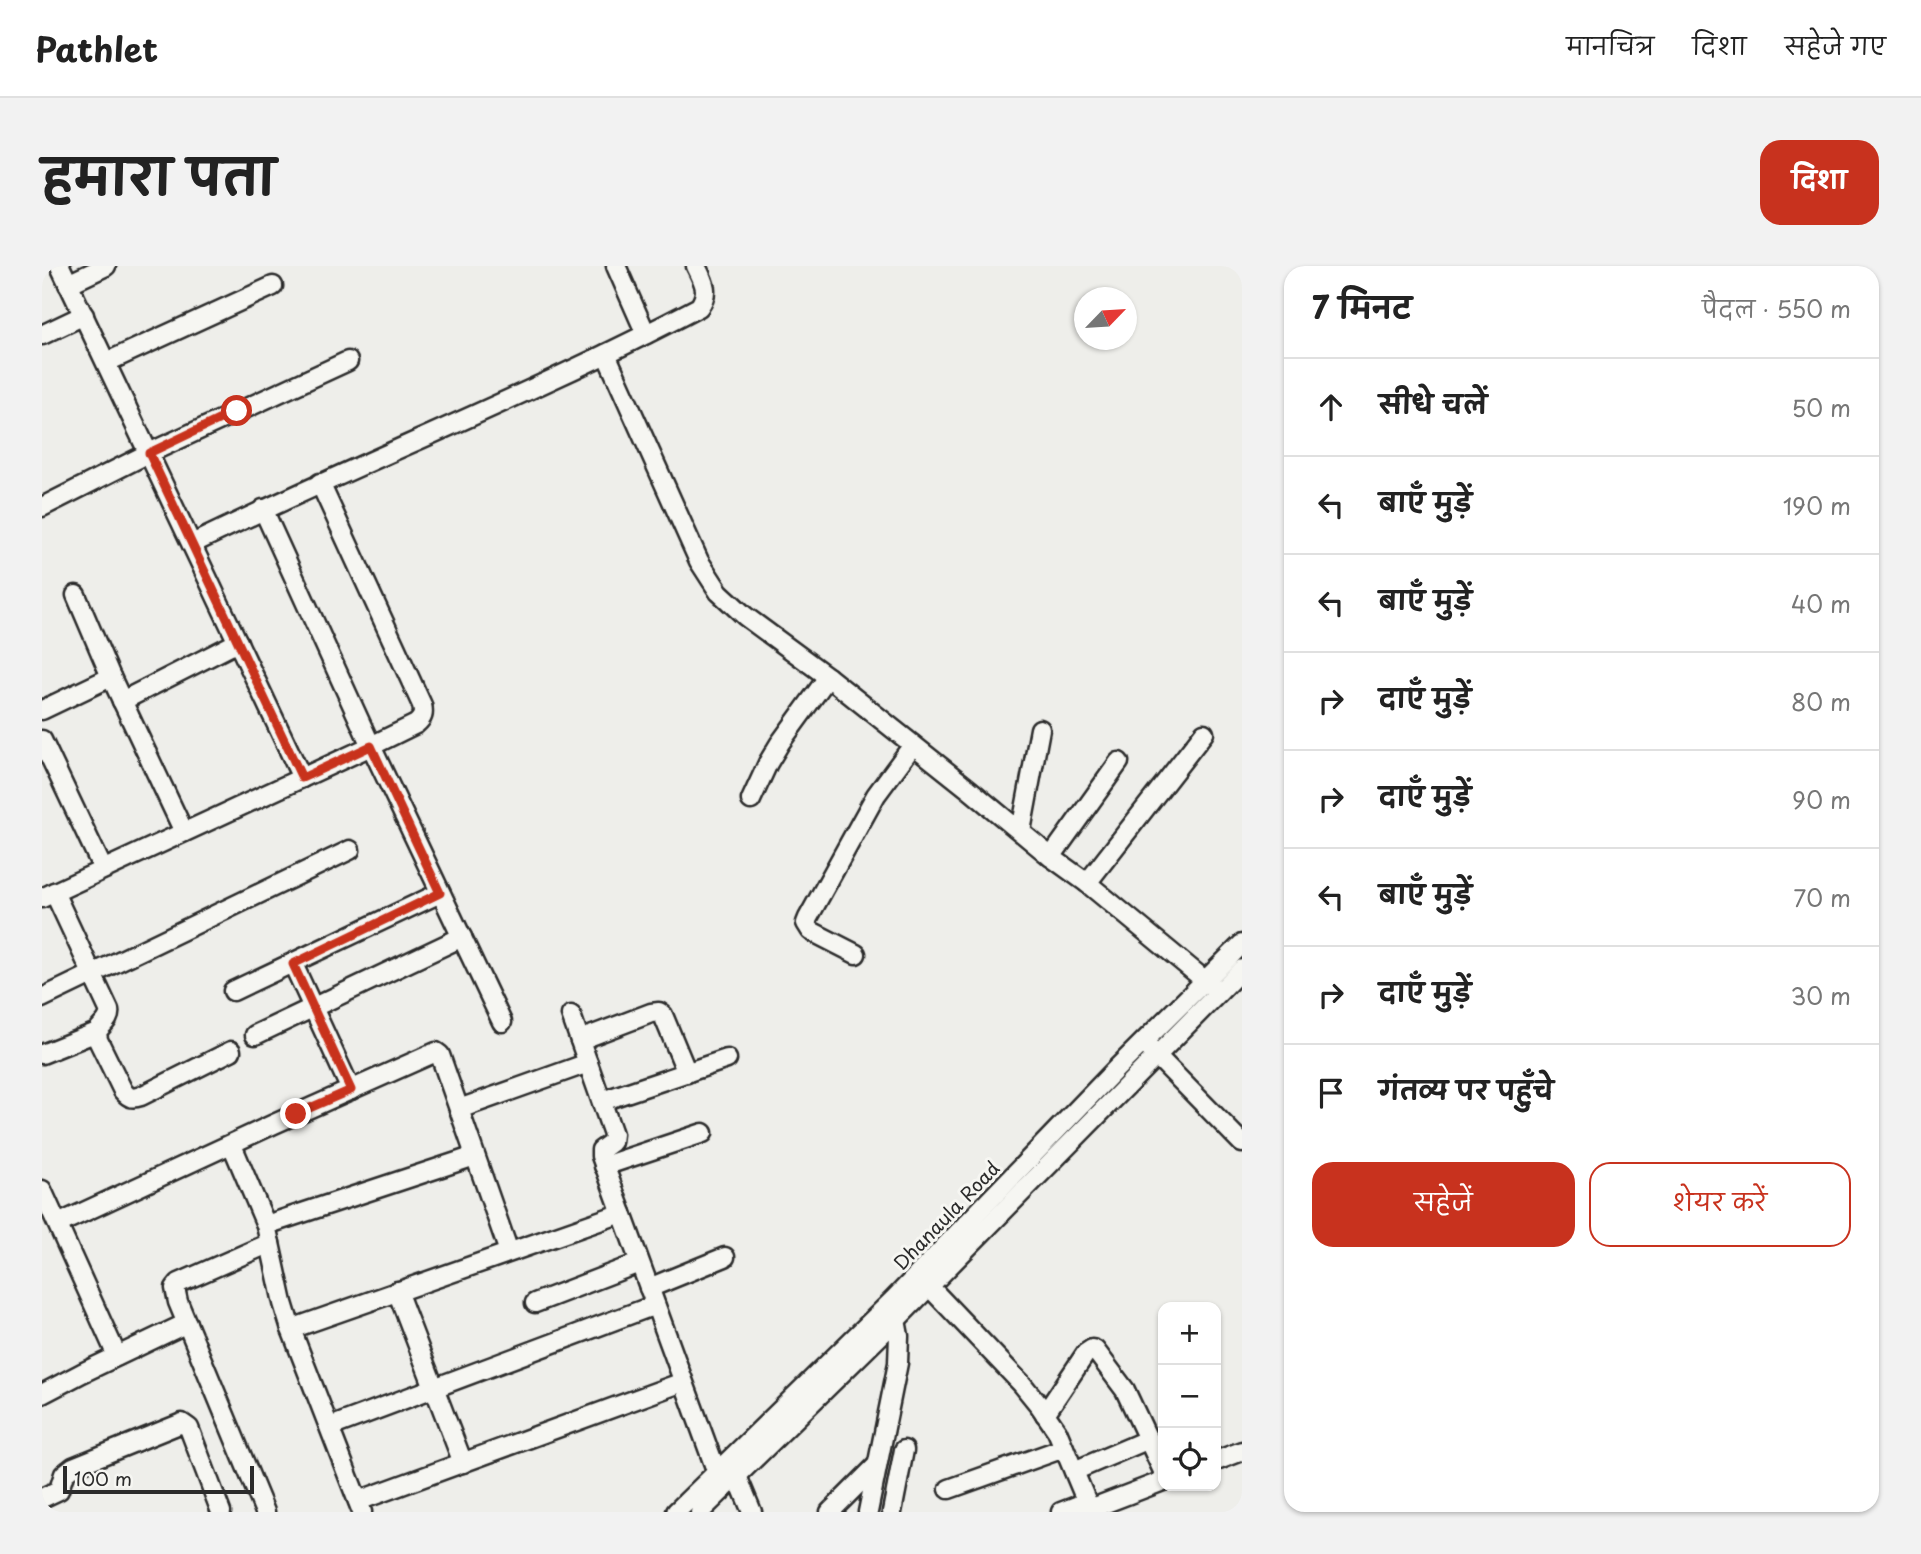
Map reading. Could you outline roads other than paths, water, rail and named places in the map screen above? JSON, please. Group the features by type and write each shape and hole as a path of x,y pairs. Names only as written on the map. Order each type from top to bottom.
{"street":[{"path":"60,266 302,778"},
{"path":"68,284 106,266"},
{"path":"615,266 646,334"},
{"path":"192,544 320,483 477,415 699,307 705,298 705,288 696,266"},
{"path":"107,362 273,286"},
{"path":"42,335 84,315"},
{"path":"606,354 699,561 719,592 745,616 828,677 1087,883 1212,987"},
{"path":"42,507 149,453 348,361"},
{"path":"42,1054 97,1032 110,1015 92,974 48,895 371,746 422,719 422,705 320,483"},
{"path":"263,509 371,746 502,1022"},
{"path":"76,595 111,677 184,832"},
{"path":"122,701 238,642"},
{"path":"42,710 111,677"},
{"path":"751,800 780,743 828,677"},
{"path":"1021,831 1040,729"},
{"path":"1087,883 1204,733"},
{"path":"42,740 103,869"},
{"path":"856,954 811,931 806,923 876,795 914,745"},
{"path":"1051,857 1119,762"},
{"path":"42,998 350,850"},
{"path":"233,991 440,893"},
{"path":"255,1035 462,937"},
{"name":"Dhanaula Road","path":"676,1512 720,1481 923,1280 1156,1056 1212,987 1242,944"},
{"path":"293,964 351,1090"},
{"name":"Dhanaula Road","path":"700,1512 720,1481 737,1476 896,1320 923,1280 1144,1042 1212,987 1242,969"},
{"path":"580,1040 659,1012 663,1015 687,1073"},
{"path":"571,1016 614,1137 610,1144 601,1150 604,1166 720,1481"},
{"path":"97,1032 98,1040 123,1091 133,1098 231,1051"},
{"path":"1144,1042 1242,1143"},
{"path":"58,1224 436,1052 440,1055 509,1252"},
{"path":"602,1101 727,1059"},
{"path":"459,1109 589,1063"},
{"path":"604,1166 703,1133"},
{"path":"232,1145 268,1234 291,1329 360,1509 463,1463 683,1382"},
{"path":"265,1512 174,1288 268,1234 475,1156"},
{"path":"42,1190 117,1356"},
{"path":"291,1329 622,1213"},
{"path":"649,1288 725,1257"},
{"path":"535,1303 639,1263"},
{"path":"923,1280 1022,1384 1045,1414 1057,1431 1089,1508"},
{"path":"397,1291 463,1463"},
{"path":"330,1427 655,1305"},
{"path":"868,1512 898,1363 899,1336 896,1320"},
{"path":"42,1394 187,1323"},
{"path":"1045,1414 1086,1353 1092,1349 1099,1354 1125,1390 1158,1459"},
{"path":"42,1498 59,1490 64,1474 73,1467 182,1423 189,1428 217,1511"},
{"path":"1073,1471 1149,1438"},
{"path":"949,1489 1064,1448"},
{"path":"892,1512 904,1450"},
{"path":"1221,1460 1240,1457"},
{"path":"830,1512 876,1466"},
{"path":"737,1476 752,1512"},
{"path":"1061,1512 1089,1508 1158,1483"}]}
